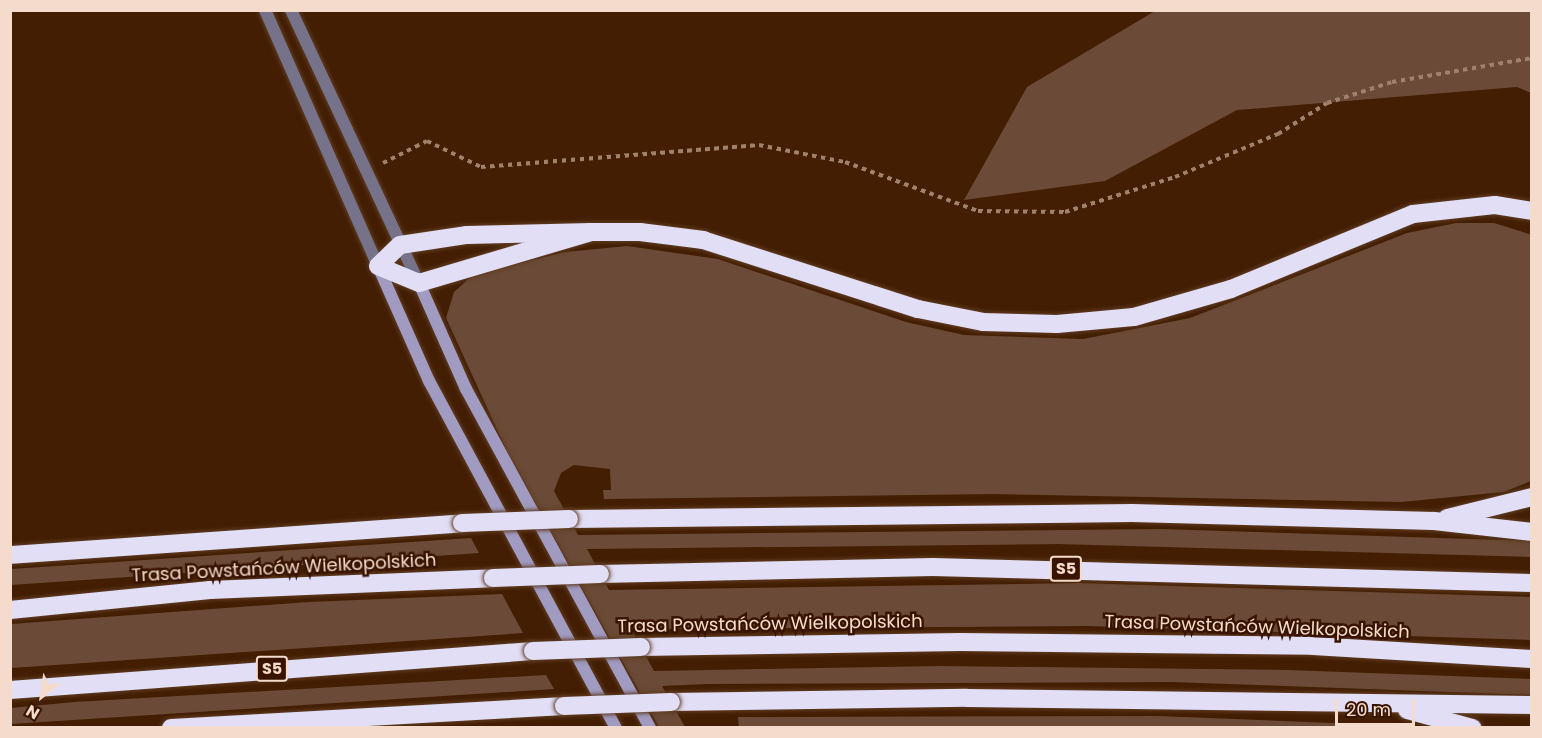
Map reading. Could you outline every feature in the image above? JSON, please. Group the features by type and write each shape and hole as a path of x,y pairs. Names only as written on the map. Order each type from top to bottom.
{"highway":[{"path":"591,232 419,283 378,266 400,245 467,235 591,232 703,240 918,309 983,322 1057,324 1134,317 1231,289 1413,214 1495,205 1532,211"},
{"path":"1434,521 1532,497"},
{"path":"10,555 462,523 947,511 1434,521 1532,532"},
{"name":"Trasa Powstańców Wielkopolskich","path":"10,610 210,590 600,574 933,567 1532,583"},
{"name":"Trasa Powstańców Wielkopolskich","path":"10,690 533,651 641,647 960,642 1313,646 1532,659"},
{"path":"171,728 671,702 967,698 1532,705"},
{"path":"1382,703 1473,728"}],"main road":[{"path":"378,266 440,401 616,728"},
{"path":"419,283 466,389 650,728"}],"street":[{"path":"265,10 378,266"},
{"path":"291,10 419,283"}],"path":[{"path":"367,171 427,141 481,167 759,144 845,162 978,211 1065,212 1175,177 1278,134 1338,99 1392,82 1532,58"}],"shaded area":[{"path":"1155,11 1531,11 1531,93 1517,87 1237,110 1105,181 964,200 1027,87"},
{"path":"1456,223 1494,223 1532,235 1531,481 1504,492 1401,502 993,494 604,499 603,490 611,490 610,469 574,465 561,473 554,491 578,535 1161,529 1531,541 1531,557 1058,544 587,549 609,590 1080,583 1531,597 1531,640 1088,626 631,629 654,671 941,666 1288,670 1531,679 1531,695 1172,682 708,684 662,686 685,727 659,727 512,462 446,318 454,292 474,274 565,252 627,246 718,259 906,322 964,335 1083,339 1190,318 1407,233"},
{"path":"471,538 479,553 11,585 11,569"},
{"path":"502,594 523,633 11,668 11,624 308,602"},
{"path":"546,675 554,689 11,724 11,708 74,702"},
{"path":"1159,716 1429,727 739,728 738,717"}]}
